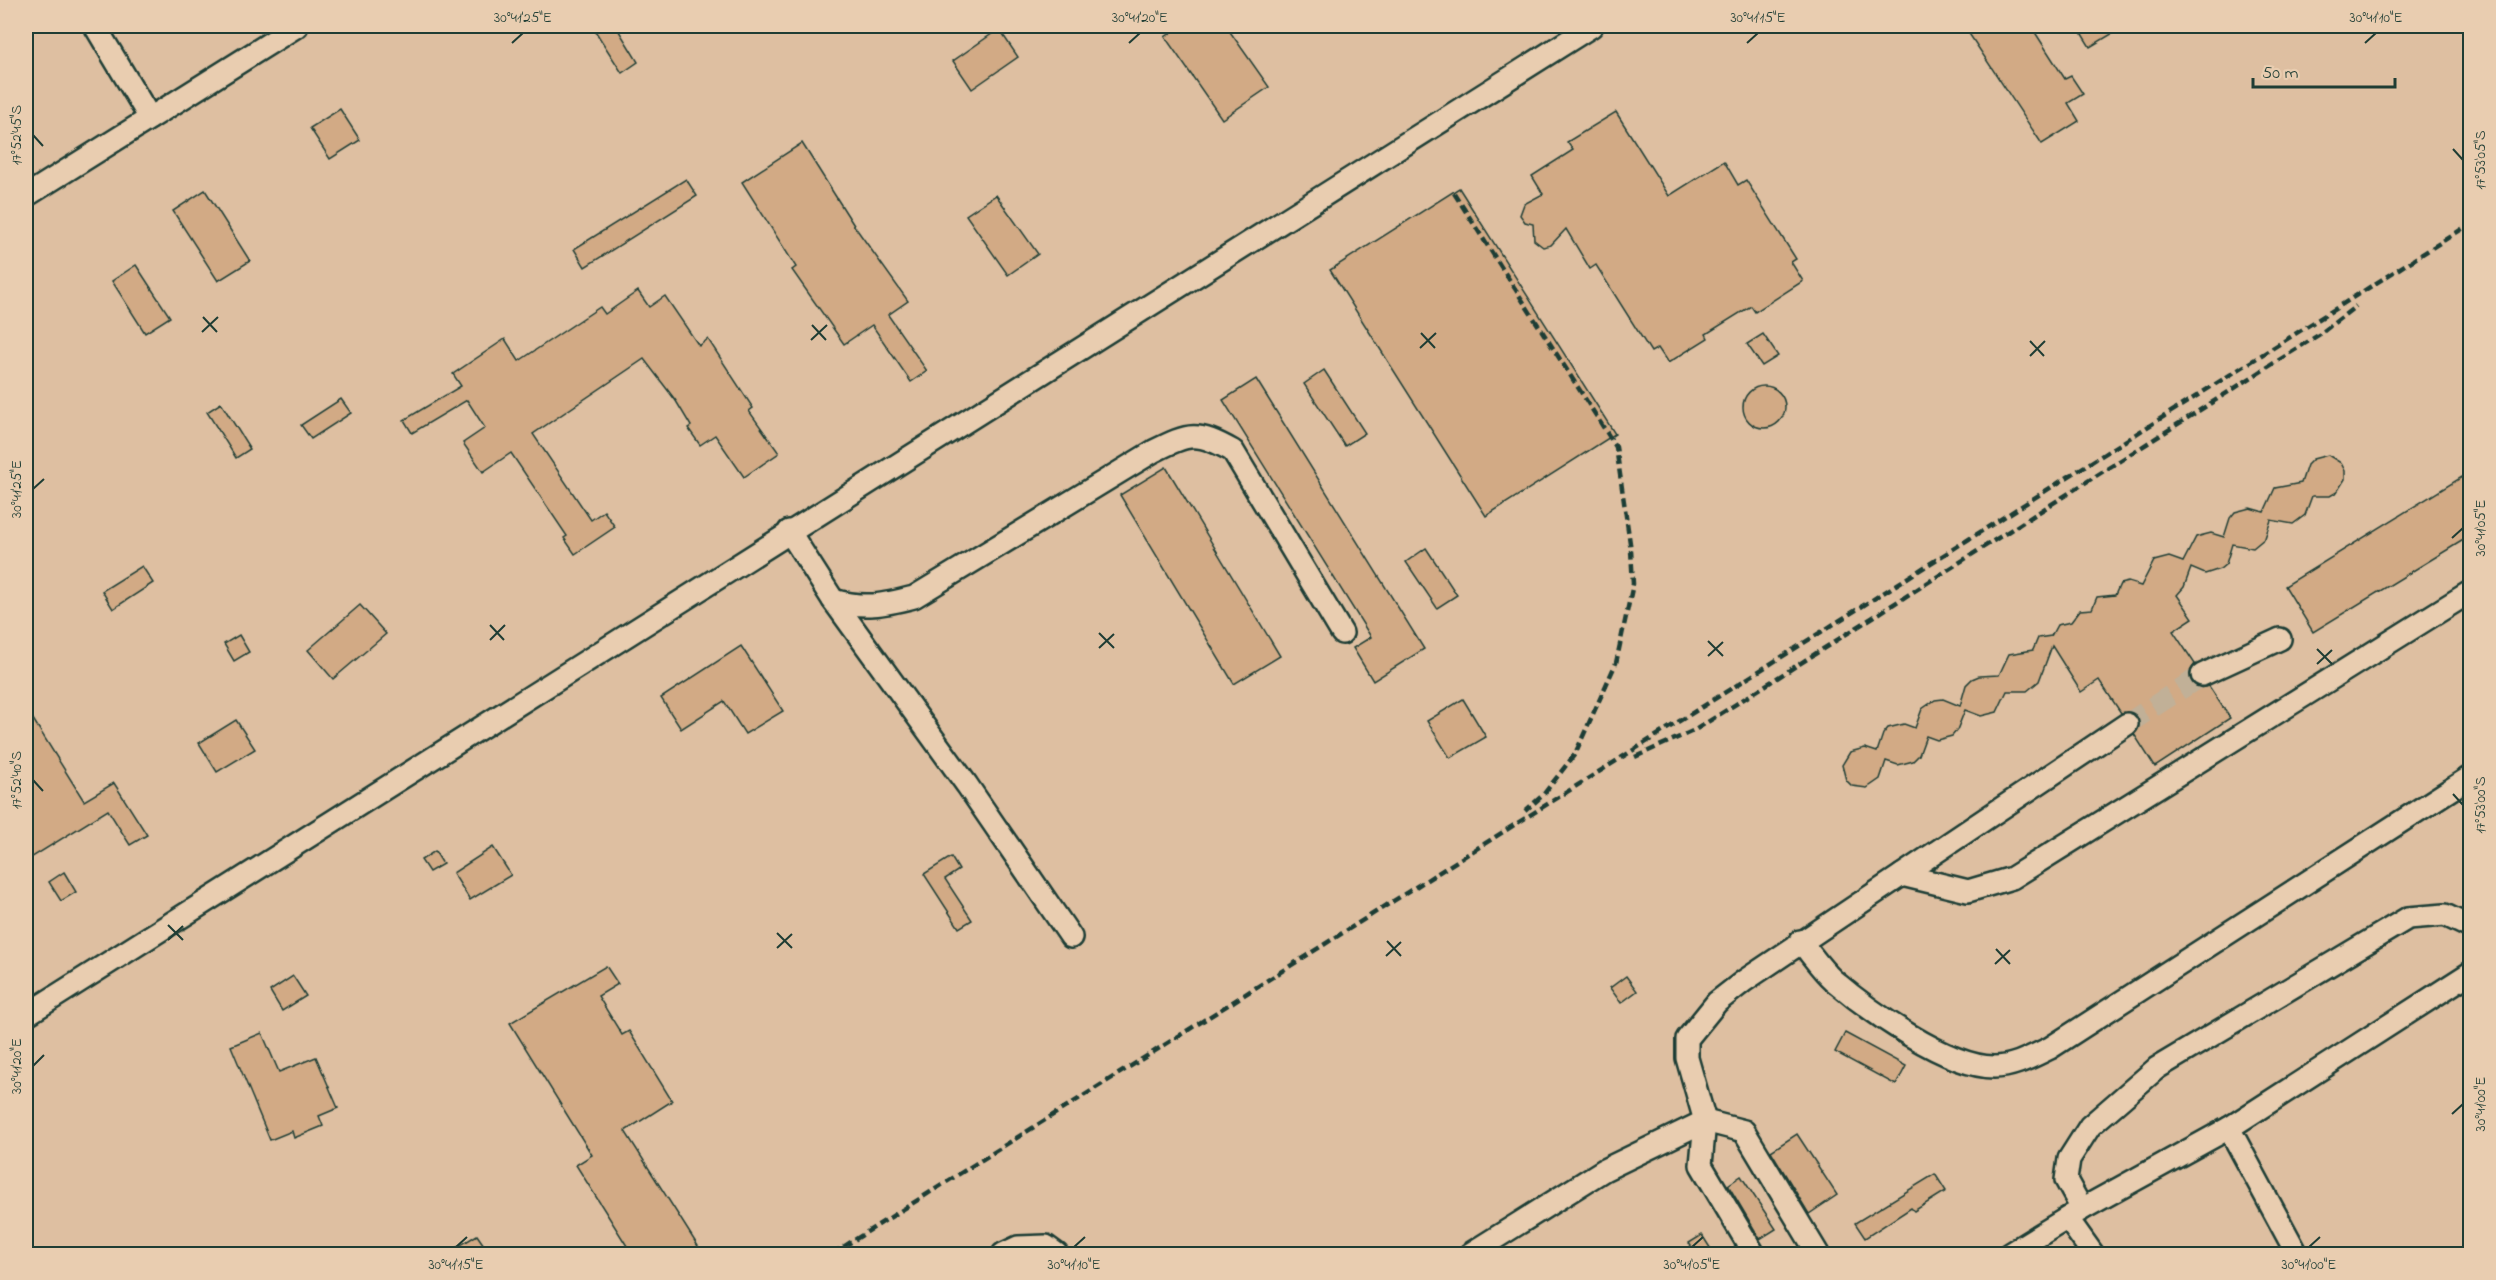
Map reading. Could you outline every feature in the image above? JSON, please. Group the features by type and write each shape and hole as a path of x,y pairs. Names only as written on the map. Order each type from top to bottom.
{"street":[{"path":"95,26 150,118"},
{"path":"26,196 297,26"},
{"path":"26,1015 789,531 1592,26"},
{"path":"833,600 857,607 884,605 914,597 1154,451 1184,436 1211,439 1233,451 1342,633"},
{"path":"789,531 833,600 968,785 1071,938"},
{"path":"1902,875 1968,891 2012,878 2470,592"},
{"path":"2202,675 2280,639"},
{"path":"1754,1254 1701,1165 1705,1121 1686,1058 1687,1039 1717,1002 1800,941 2127,724"},
{"path":"1800,941 1832,979 1898,1028 1942,1052 1994,1067 2023,1061 2050,1048 2470,777"},
{"path":"2093,1254 2075,1214 2066,1180 2069,1159 2090,1125 2157,1068 2408,918 2445,915 2470,927"},
{"path":"2009,1254 2075,1214 2229,1128 2470,974"},
{"path":"1470,1254 1604,1170 1705,1121 1744,1131 1818,1254"},
{"path":"2229,1128 2297,1254"},
{"path":"1003,1254 1018,1247 1046,1246 1057,1254"}],"shaded area":[{"path":"26,26 2470,26 2470,1254 26,1254"}],"building":[{"path":"592,26 616,26 638,62 622,73"},
{"path":"1181,26 1226,26 1269,87 1222,119 1165,37"},
{"path":"1964,26 2031,26 2065,79 2071,76 2083,94 2068,103 2079,121 2042,144"},
{"path":"2077,26 2125,26 2090,47"},
{"path":"999,29 1018,57 972,89 953,61"},
{"path":"340,109 360,140 330,159 310,128"},
{"path":"1616,112 1669,196 1724,161 1738,185 1746,180 1796,259 1791,262 1803,281 1755,312 1751,306 1706,334 1708,338 1668,363 1658,348 1651,352 1596,265 1590,269 1566,229 1551,245 1543,247 1534,240 1533,224 1525,222 1520,215 1524,204 1543,194 1532,176 1573,150 1567,142"},
{"path":"802,143 855,227 908,301 888,315 927,371 911,382 872,325 844,344 792,270 796,267 742,182"},
{"path":"686,179 697,196 585,267 574,249"},
{"path":"1459,188 1615,434 1486,516 1330,270"},
{"path":"205,190 250,261 218,281 173,211"},
{"path":"996,195 1038,254 1008,275 966,215"},
{"path":"136,265 170,317 145,333 112,281"},
{"path":"638,291 649,307 665,296 699,346 708,339 753,408 749,411 779,453 744,477 715,435 700,445 688,428 691,426 676,401 644,359 533,434 591,520 604,511 615,527 575,554 564,538 567,536 511,453 483,472 463,443 485,428 467,400 412,433 404,420 461,386 453,374 505,339 519,361 600,307 605,314"},
{"path":"1763,334 1778,356 1762,366 1747,344"},
{"path":"1324,370 1365,433 1345,446 1304,384"},
{"path":"1256,379 1424,649 1373,681 1353,648 1371,637 1223,400"},
{"path":"1764,386 1779,392 1785,407 1779,422 1764,428 1749,422 1743,407 1749,392"},
{"path":"341,399 351,413 311,439 301,425"},
{"path":"221,403 250,449 236,458 207,412"},
{"path":"2328,455 2341,463 2345,471 2345,479 2337,492 2330,496 2312,496 2305,515 2293,524 2271,520 2265,538 2253,548 2232,544 2226,564 2220,569 2205,574 2191,568 2184,587 2177,595 2193,618 2173,631 2195,664 2189,673 2190,680 2200,688 2209,686 2230,718 2155,767 2134,734 2140,724 2137,716 2132,712 2121,713 2099,680 2081,692 2052,646 2039,681 2027,691 2007,691 1997,712 1981,716 1965,710 1952,736 1937,740 1926,736 1919,755 1913,761 1898,765 1886,761 1880,779 1867,788 1852,786 1846,780 1842,765 1850,752 1865,748 1877,752 1883,734 1888,728 1904,724 1915,728 1922,709 1935,700 1943,699 1960,706 1966,685 1972,679 1979,676 1999,675 2009,654 2033,650 2038,638 2051,636 2057,625 2071,622 2080,610 2092,609 2097,597 2115,595 2120,584 2128,582 2141,586 2154,561 2169,557 2183,562 2196,537 2211,533 2224,537 2230,518 2235,512 2250,508 2264,512 2275,488 2301,483 2307,465 2313,459"},
{"path":"1166,467 1280,656 1234,684 1120,495"},
{"path":"2470,472 2470,536 2313,632 2285,586"},
{"path":"1426,548 1457,595 1437,608 1406,562"},
{"path":"142,566 153,583 113,609 102,591"},
{"path":"360,605 386,634 333,679 308,650"},
{"path":"239,635 249,652 234,661 224,644"},
{"path":"741,646 783,711 745,734 724,701 681,729 661,698"},
{"path":"1463,699 1486,737 1450,758 1427,721"},
{"path":"26,708 84,801 114,783 147,835 130,845 108,810 26,861"},
{"path":"236,720 255,749 217,772 199,743"},
{"path":"493,847 511,875 470,900 453,873"},
{"path":"435,851 443,864 429,872 421,860"},
{"path":"951,857 959,870 945,879 972,920 959,928 924,874"},
{"path":"64,872 76,892 61,901 49,882"},
{"path":"606,966 618,984 598,996 622,1035 629,1031 672,1101 625,1131 703,1254 632,1254 576,1165 592,1155 510,1023"},
{"path":"293,976 306,996 282,1011 270,991"},
{"path":"1626,976 1637,991 1621,1003 1610,988"},
{"path":"262,1033 279,1072 316,1057 338,1108 319,1116 323,1126 294,1138 292,1131 270,1140 231,1046"},
{"path":"1845,1033 1906,1066 1896,1085 1835,1052"},
{"path":"1797,1134 1837,1195 1809,1214 1771,1151"},
{"path":"1935,1174 1946,1191 1914,1211 1911,1208 1865,1238 1855,1223"},
{"path":"1741,1176 1776,1229 1760,1239 1728,1185"},
{"path":"477,1235 490,1254 446,1254"},
{"path":"1702,1235 1714,1254 1696,1254 1689,1243"}],"tunnel":[{"path":"2127,724 2202,675"}],"railway":[{"path":"1454,193 1616,447 1631,550 1633,584 1616,663 1575,754 1543,795 1525,811"},
{"path":"832,1254 2470,224"},
{"path":"1635,757 1695,730 2320,334 2356,306"}]}
